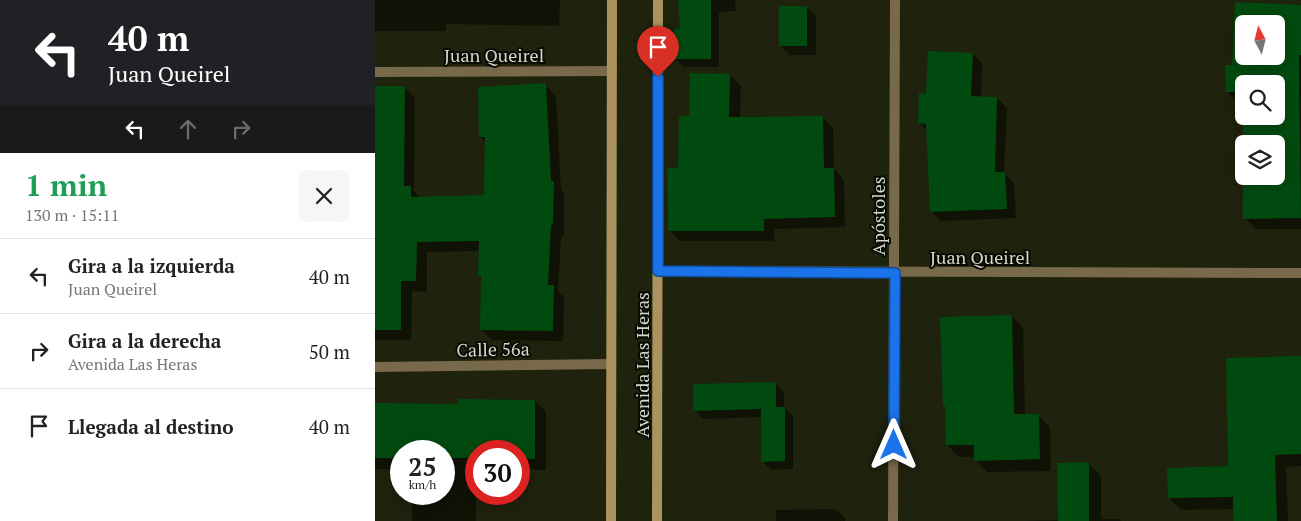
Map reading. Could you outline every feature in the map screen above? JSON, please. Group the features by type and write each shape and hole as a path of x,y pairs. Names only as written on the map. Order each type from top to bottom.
{"main road":[{"name":"Avenida Las Heras","path":"611,521 613,0"},
{"name":"Avenida Las Heras","path":"657,521 658,0"}],"street":[{"name":"Apóstoles","path":"893,521 895,0"},
{"name":"Juan Queirel","path":"375,72 612,70"},
{"name":"Juan Queirel","path":"658,271 1301,273"},
{"name":"Calle 56a","path":"375,366 611,364"}],"building":[{"path":"678,0 711,0 711,59 674,59 674,29 680,29"},
{"path":"1235,2 1301,5 1301,55 1299,55 1301,218 1243,219 1243,185 1285,185 1285,135 1243,135 1243,125 1285,125 1285,75 1235,75 1235,92 1226,92 1225,65 1232,65"},
{"path":"779,6 807,6 807,46 779,46"},
{"path":"928,51 973,53 971,96 997,97 995,172 1005,172 1007,209 930,212 926,124 918,123 919,93 926,94"},
{"path":"690,73 730,74 729,117 823,116 824,168 834,168 835,217 764,219 764,231 668,231 667,168 678,168 679,116 689,116"},
{"path":"546,83 551,181 554,181 553,225 551,225 548,285 554,285 553,331 480,330 481,276 478,276 479,241 417,242 416,281 401,281 401,330 375,330 375,86 405,86 404,186 411,186 411,197 484,195 485,137 479,137 478,87"},
{"path":"1012,315 1014,414 1039,414 1040,459 974,461 974,445 946,445 940,317"},
{"path":"1301,356 1301,454 1275,455 1277,521 1233,521 1233,497 1168,498 1167,468 1228,466 1226,358"},
{"path":"776,382 776,407 785,407 785,461 761,462 761,409 693,411 693,384"},
{"path":"458,399 535,400 535,459 530,459 530,440 465,440 465,458 455,458 455,440 390,440 390,458 375,458 375,403 458,404"},
{"path":"1089,462 1089,521 1058,521 1057,463"}],"route":[{"path":"658,77 658,271 895,273 894,445"}]}
